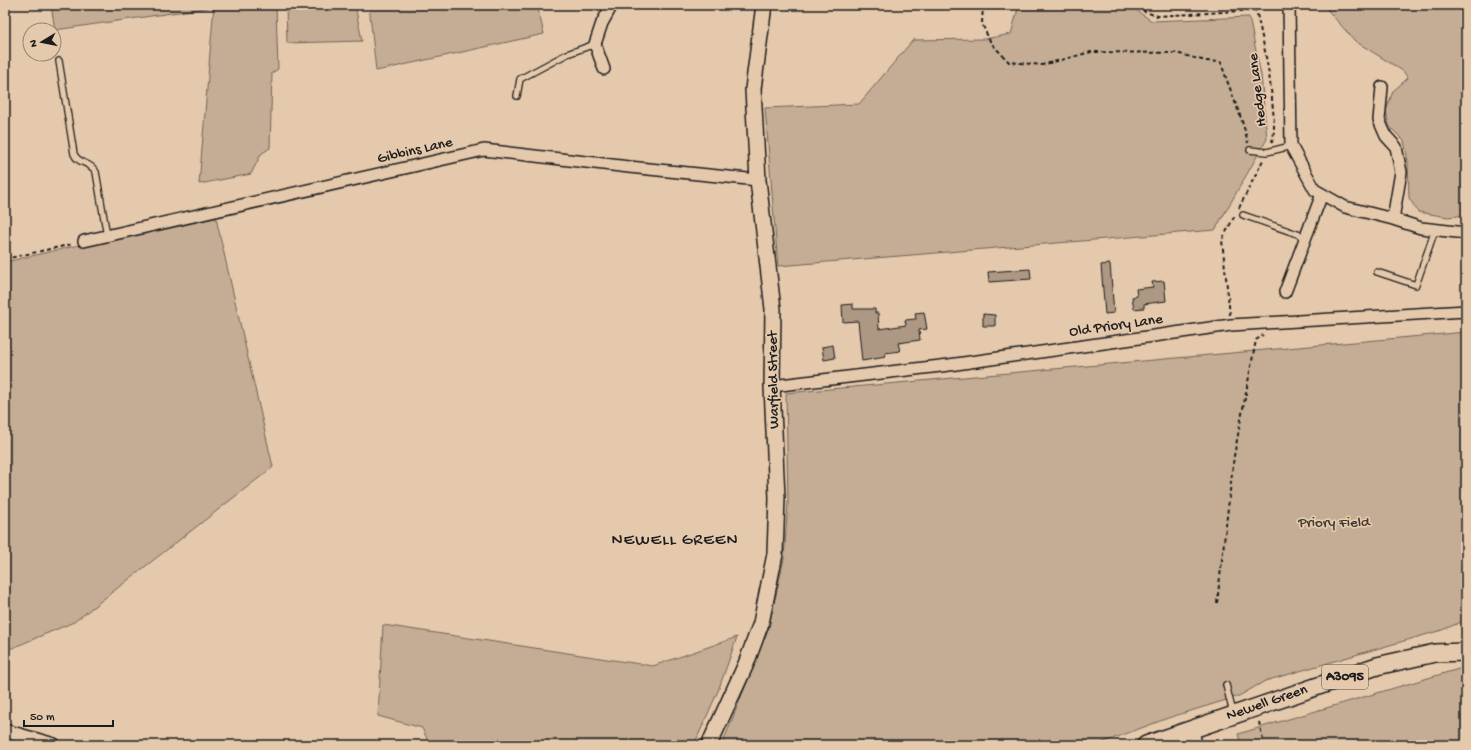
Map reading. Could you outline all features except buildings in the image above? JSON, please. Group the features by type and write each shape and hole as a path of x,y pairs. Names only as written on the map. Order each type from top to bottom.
{"main road":[{"name":"Warfield Street","path":"710,745 746,664 761,622 775,554 777,498 772,386 773,309 758,180 753,89 764,5"},
{"name":"Newell Green","path":"1146,745 1194,737 1233,715 1377,666 1434,653 1466,641"},
{"name":"Newell Green","path":"1434,653 1466,652"}],"street":[{"path":"604,68 596,44 602,23 612,5"},
{"path":"1289,5 1291,146 1315,190 1345,207 1393,219 1421,228 1466,233"},
{"path":"1382,87 1379,120 1386,136 1396,147 1401,172 1393,219"},
{"name":"Gibbins Lane","path":"84,242 484,150 758,180"},
{"path":"1285,292 1322,194"},
{"name":"Old Priory Lane","path":"772,386 949,365 1231,325 1466,311"},
{"path":"5,731 54,745"}],"lane":[{"path":"517,96 520,80 567,54 596,44"},
{"path":"59,62 74,154 77,160 91,165 96,172 107,236"},
{"path":"1250,150 1267,152 1291,146"},
{"path":"1243,215 1306,237"},
{"path":"1377,272 1416,285 1434,230"},
{"path":"1226,685 1233,715"}],"path":[{"path":"983,5 982,24 991,43 1009,62 1042,65 1091,52 1176,53 1206,61 1221,62 1227,84 1244,122 1250,150"},
{"name":"Hedge Lane","path":"1138,5 1145,12 1158,16 1256,10 1268,63 1274,118 1274,132 1267,152 1222,240 1231,325"},
{"path":"5,259 84,242"},
{"path":"1217,603 1234,456 1256,340 1262,336"},
{"path":"1258,715 1264,745"}],"green space":[{"path":"51,5 213,5 213,7 62,29 62,22 54,22"},
{"path":"214,5 276,5 278,69 272,73 270,148 261,154 251,174 199,184"},
{"path":"286,5 355,5 362,41 287,43"},
{"path":"369,5 537,5 544,34 376,71"},
{"path":"1019,5 1133,5 1137,11 1152,21 1249,17 1261,75 1267,139 1215,230 778,266 765,108 859,104 913,40 985,39 1011,34"},
{"path":"1323,5 1466,5 1466,215 1448,217 1418,212 1409,198 1408,161 1404,141 1389,126 1386,111 1393,91 1408,78 1403,71 1355,41"},
{"path":"215,214 273,467 74,622 5,651 5,262"},
{"name":"Priory Field","path":"1466,332 1466,620 1442,630 1265,681 1239,696 1168,718 1096,745 722,745 769,626 784,559 788,502 786,393"},
{"path":"383,625 653,666 737,637 718,691 694,745 430,745 422,728 378,716"},
{"path":"1466,668 1466,745 1241,745 1238,734"}],"district":[{"name":"NEWELL GREEN","path":"675,541"}]}
